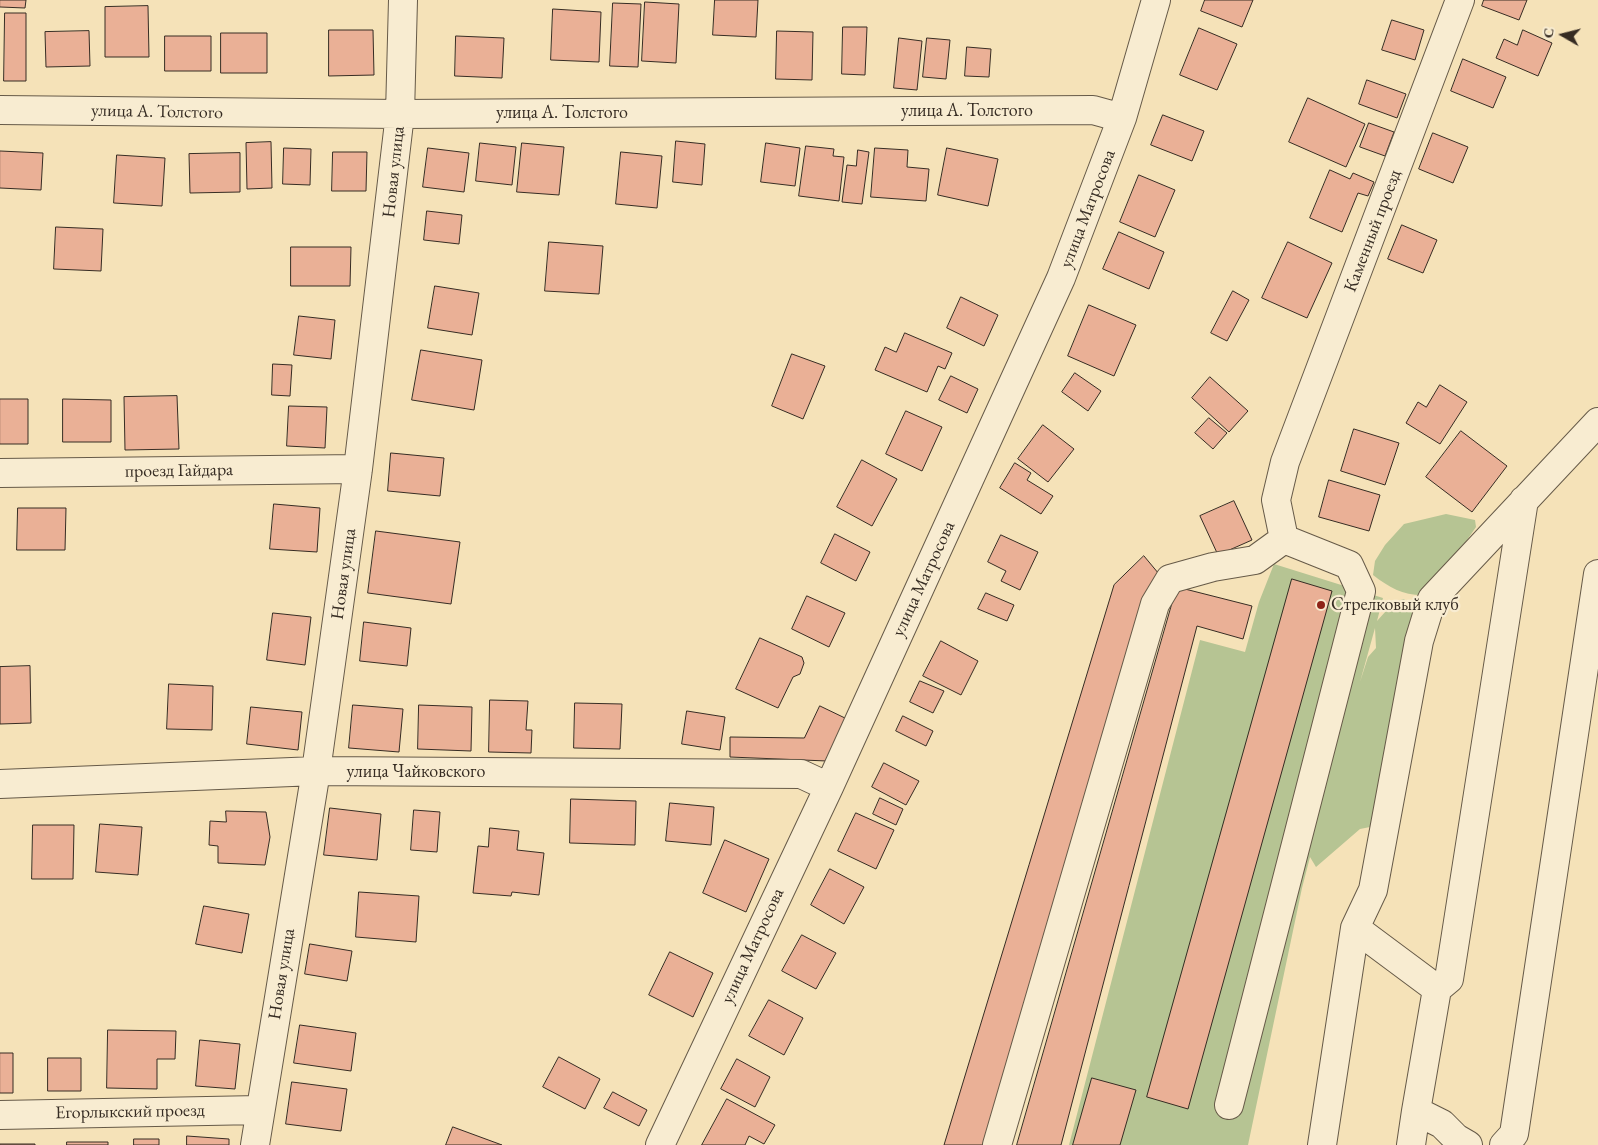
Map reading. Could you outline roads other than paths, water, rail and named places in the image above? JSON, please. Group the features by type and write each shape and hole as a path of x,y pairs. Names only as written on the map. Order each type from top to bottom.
{"street":[{"name":"Новая улица","path":"255,1145 316,771 358,469 400,114 403,0"},
{"name":"улица Матросова","path":"660,1145 829,787 1062,278 1122,118 1156,0"},
{"name":"Каменный проезд","path":"1284,539 1276,500 1285,462 1460,0"},
{"name":"улица А. Толстого","path":"0,110 400,114 1093,110 1122,118"},
{"path":"1322,1145 1355,928 1373,890 1418,641 1432,599 1598,422"},
{"name":"проезд Гайдара","path":"0,473 358,469"},
{"path":"1411,1145 1437,989 1449,979 1524,500"},
{"path":"997,1145 1155,604 1170,579 1213,567 1255,560 1284,539 1349,565 1361,591 1229,1105"},
{"path":"1504,1145 1514,1134 1598,574"},
{"name":"улица Чайковского","path":"0,784 316,771 801,774 829,787"},
{"path":"1355,928 1437,989"},
{"name":"Егорлыкский проезд","path":"0,1115 260,1110"},
{"path":"1416,1111 1442,1124 1456,1138 1468,1145"}],"place":[{"name":"Стрелковый клуб","path":"1321,605"}]}
